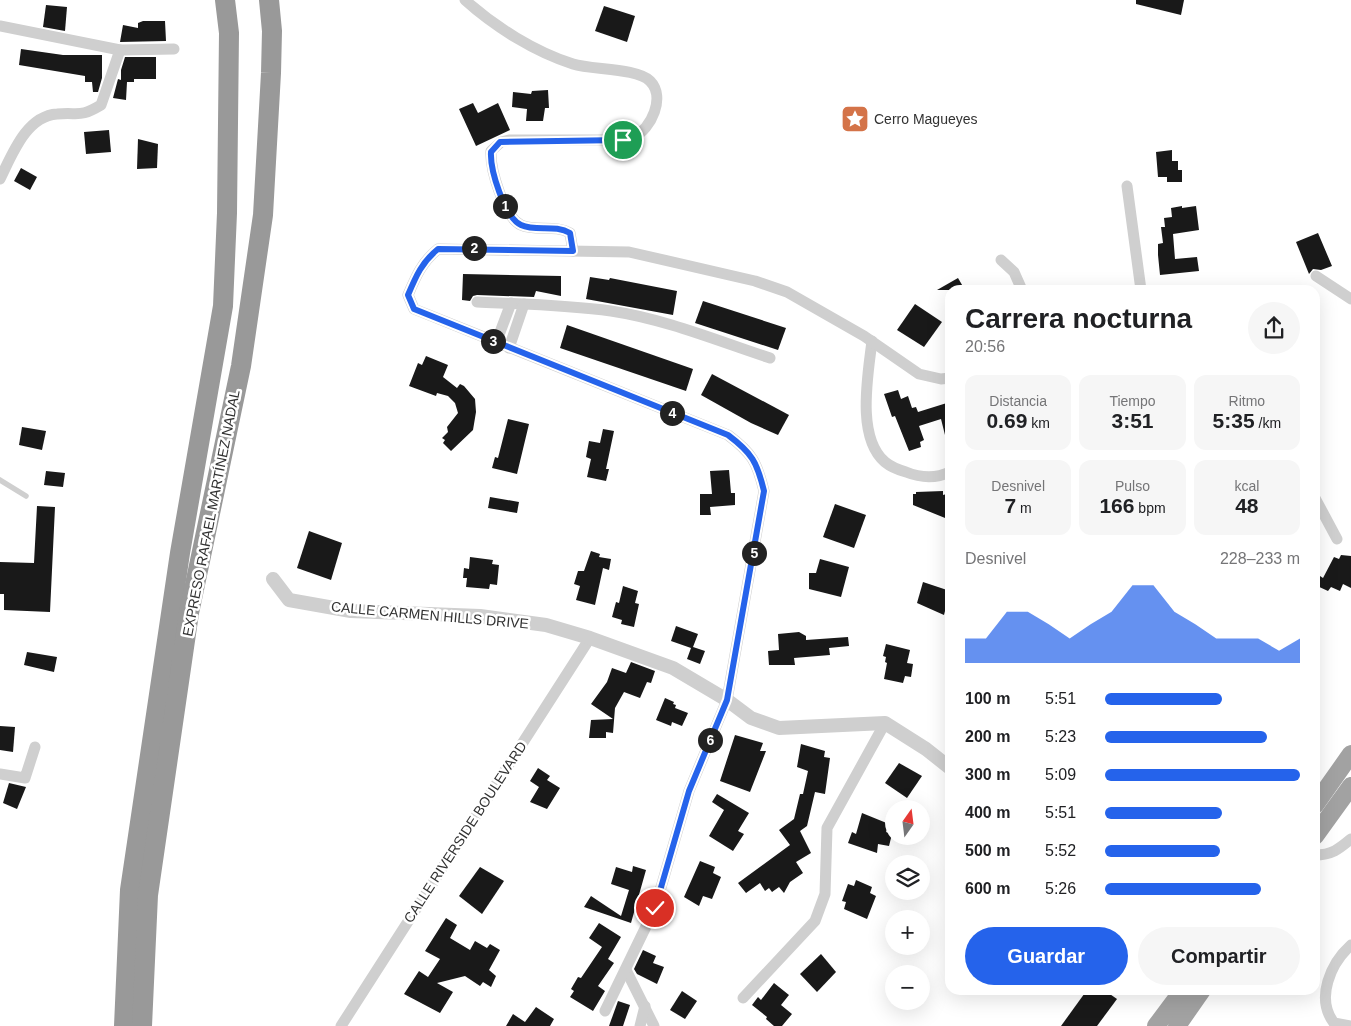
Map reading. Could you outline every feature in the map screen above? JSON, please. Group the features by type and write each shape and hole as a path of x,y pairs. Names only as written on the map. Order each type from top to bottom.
{"highway":[{"name":"EXPRESO RAFAEL MARTÍNEZ NADAL","path":"124,1026 130,890 180,553 223,306 227,213 229,33 225,0"},
{"name":"EXPRESO RAFAEL MARTÍNEZ NADAL","path":"142,1026 148,895 189,612 241,366 263,215 272,31 269,0"},
{"path":"1320,798 1351,754"},
{"path":"1320,829 1351,786"},
{"path":"1156,1026 1179,995"},
{"path":"1177,1026 1199,995"}],"street":[{"path":"465,0 480,13 512,34 554,57 595,69 641,76 650,81 654,88 657,99 652,116 649,123 634,137 623,140 509,140 500,142 491,152 490,162 511,218 522,226 562,229 570,233 573,251"},
{"path":"0,26 120,50 174,49"},
{"path":"0,179 19,142 35,122 55,114 85,114 101,105 120,50"},
{"path":"1127,186 1140,285"},
{"path":"605,1011 655,908 689,791 727,700 764,491 760,473 748,450 728,435 414,309 408,295 417,272 426,259 438,249 629,252 755,281 787,292 872,342 919,374 945,379"},
{"path":"1001,260 1014,272 1020,285"},
{"path":"1316,276 1351,299"},
{"path":"477,302 613,311 686,329 770,358"},
{"path":"496,342 511,303"},
{"path":"509,348 524,304"},
{"path":"872,342 866,391 867,427 877,450 885,462 917,476 938,477 945,474"},
{"path":"1320,507 1337,539"},
{"name":"CALLE CARMEN HILLS DRIVE","path":"273,579 289,600 351,611 480,616 546,625 590,638 673,668 727,700 751,718 779,728 886,723"},
{"name":"CALLE RIVERSIDE BOULEVARD","path":"341,1026 590,638"},
{"path":"742,998 814,921 825,894 827,828 886,723 945,764"},
{"path":"0,774 25,778 35,747"},
{"path":"1320,855 1335,852 1351,838"},
{"path":"1350,1026 1334,1023 1330,1017 1326,991 1335,962 1351,944"},
{"path":"626,970 654,1026"},
{"path":"640,1026 645,1006"}],"lane":[{"path":"0,480 26,496"}],"building":[{"path":"1136,0 1184,0 1181,15 1136,4"},
{"path":"46,5 67,7 65,31 43,27"},
{"path":"604,6 635,16 627,42 595,31"},
{"path":"143,21 165,21 166,41 120,42 123,25 138,28 138,23"},
{"path":"21,49 63,55 102,55 102,78 98,92 93,92 92,82 85,82 85,76 19,65"},
{"path":"125,57 156,57 156,79 134,79 134,82 127,82 126,100 113,98 118,79 121,80 121,70"},
{"path":"548,90 549,108 545,108 543,121 526,121 527,109 512,107 513,92 531,94 532,91"},
{"path":"473,103 478,113 498,103 510,130 476,146 459,109"},
{"path":"109,130 111,152 86,154 84,132"},
{"path":"138,139 158,144 157,168 137,169"},
{"path":"1172,150 1172,161 1178,161 1178,170 1182,170 1182,182 1167,182 1167,177 1158,177 1156,152"},
{"path":"21,168 37,177 30,190 14,181"},
{"path":"1182,206 1182,208 1196,206 1199,230 1173,234 1175,259 1197,257 1199,271 1160,275 1158,244 1163,243 1161,227 1165,227 1164,218 1172,217 1171,208"},
{"path":"1318,233 1332,266 1321,270 1313,269 1309,274 1296,242"},
{"path":"463,274 561,276 561,296 536,291 534,297 477,295 473,296 470,301 462,300"},
{"path":"590,277 609,280 610,278 677,291 673,315 586,299"},
{"path":"958,278 962,285 946,285"},
{"path":"945,285 945,290 937,290"},
{"path":"703,301 786,328 778,350 695,323"},
{"path":"915,304 942,322 924,347 897,330"},
{"path":"567,325 693,369 686,391 560,348"},
{"path":"426,356 448,365 443,377 457,388 460,384 464,386 475,399 476,412 473,430 451,451 443,443 445,440 442,438 448,432 447,427 458,413 455,403 448,396 437,393 436,396 409,386 418,363 422,365"},
{"path":"712,374 789,415 778,435 751,423 701,395"},
{"path":"898,390 901,399 908,396 912,408 916,407 918,412 945,404 945,435 941,419 919,426 924,440 920,442 921,447 909,451 895,416 892,417 884,394"},
{"path":"508,419 529,424 517,474 492,468 495,457 498,458"},
{"path":"22,427 46,431 42,450 19,445"},
{"path":"603,429 614,431 606,469 609,469 606,481 587,477 591,459 586,457 589,441 600,443"},
{"path":"729,470 731,493 735,493 735,505 710,507 711,515 700,515 700,494 712,494 710,471"},
{"path":"46,471 65,473 63,487 44,485"},
{"path":"943,491 943,495 945,494 945,518 913,505 913,494 916,494 916,492"},
{"path":"490,497 519,502 517,513 488,508"},
{"path":"835,504 866,515 854,548 823,537"},
{"path":"37,506 55,507 50,612 4,610 4,594 0,594 0,562 34,563"},
{"path":"309,531 342,543 331,580 297,568"},
{"path":"591,551 600,554 599,557 611,559 609,570 603,568 595,605 576,600 580,586 574,584 578,571 584,571"},
{"path":"1341,555 1351,556 1351,588 1343,584 1340,591 1331,587 1328,591 1320,587 1320,576 1323,578 1334,557 1339,559"},
{"path":"470,557 493,560 492,564 499,565 497,585 490,584 489,589 466,587 467,578 463,578 464,568 469,569"},
{"path":"820,559 849,567 841,597 809,589 809,573 816,573"},
{"path":"923,582 945,589 944,615 917,603"},
{"path":"623,586 638,591 635,603 639,604 634,627 621,624 622,620 612,617 616,602 619,603"},
{"path":"676,626 698,634 693,647 705,651 700,664 687,659 691,648 671,641"},
{"path":"799,632 806,636 806,640 848,637 849,646 829,648 830,655 794,658 795,665 769,665 768,651 779,650 778,634"},
{"path":"886,644 910,650 907,663 913,664 911,677 905,676 903,683 884,679 887,663 885,662 886,657 883,656"},
{"path":"27,652 57,657 54,672 24,665"},
{"path":"631,662 655,671 651,683 647,682 640,698 624,692 615,708 613,733 606,732 606,738 589,738 591,720 613,719 591,704 607,682 612,668 626,673"},
{"path":"665,698 674,702 675,708 688,713 682,726 672,722 671,726 656,720"},
{"path":"0,726 15,727 13,752 0,750"},
{"path":"735,735 763,743 760,751 766,751 750,792 720,781"},
{"path":"801,744 825,751 824,757 830,758 825,794 815,792 807,826 800,831 811,853 796,862 803,873 790,882 784,893 779,887 772,892 769,888 765,891 760,883 746,893 738,883 790,845 779,830 794,819 800,794 803,794 808,771 797,767"},
{"path":"899,763 922,776 907,798 885,783"},
{"path":"538,768 550,776 547,780 560,788 547,809 530,802 539,787 530,781"},
{"path":"9,783 26,787 17,809 3,803"},
{"path":"717,794 749,813 738,831 744,834 733,851 709,836 724,810 712,802"},
{"path":"862,813 885,822 885,845 889,846 878,844 877,853 848,843 852,832 856,834"},
{"path":"700,861 715,867 713,873 721,877 712,899 703,896 699,906 684,897"},
{"path":"633,866 646,870 631,923 584,907 591,896 621,916 629,890 611,884 616,867 632,872"},
{"path":"480,867 504,881 482,914 459,896"},
{"path":"856,880 872,887 870,893 876,896 867,919 844,909 846,902 842,901 848,884 854,886"},
{"path":"446,918 457,925 450,938 470,950 475,941 487,948 490,944 500,950 489,970 496,976 491,987 483,982 480,986 465,976 437,983 453,992 440,1013 404,994 419,971 428,977 440,959 425,951"},
{"path":"599,923 621,937 608,959 614,963 598,986 605,991 593,1011 570,997 574,991 571,989 578,977 581,978 602,947 589,938"},
{"path":"643,950 656,956 653,963 664,967 657,984 637,974 634,969"},
{"path":"821,954 836,972 817,992 800,974"},
{"path":"774,983 789,995 781,1005 792,1014 782,1026 774,1026 766,1019 767,1017 752,1005 758,997 761,1000"},
{"path":"682,991 697,1001 685,1019 670,1010"},
{"path":"1083,995 1111,995 1117,999 1097,1026 1061,1026"},
{"path":"618,1001 630,1005 623,1026 609,1026"},
{"path":"536,1007 554,1019 550,1026 506,1026 513,1014 525,1022"}],"place":[{"name":"Cerro Magueyes","path":"855,119"}],"route":[{"path":"623,140 509,140 500,142 491,152 490,162 511,218 522,226 562,229 570,233 573,251 482,248 438,249 426,259 417,272 408,295 414,309 728,435 748,450 760,473 764,491 727,700 689,791 655,908"}]}
